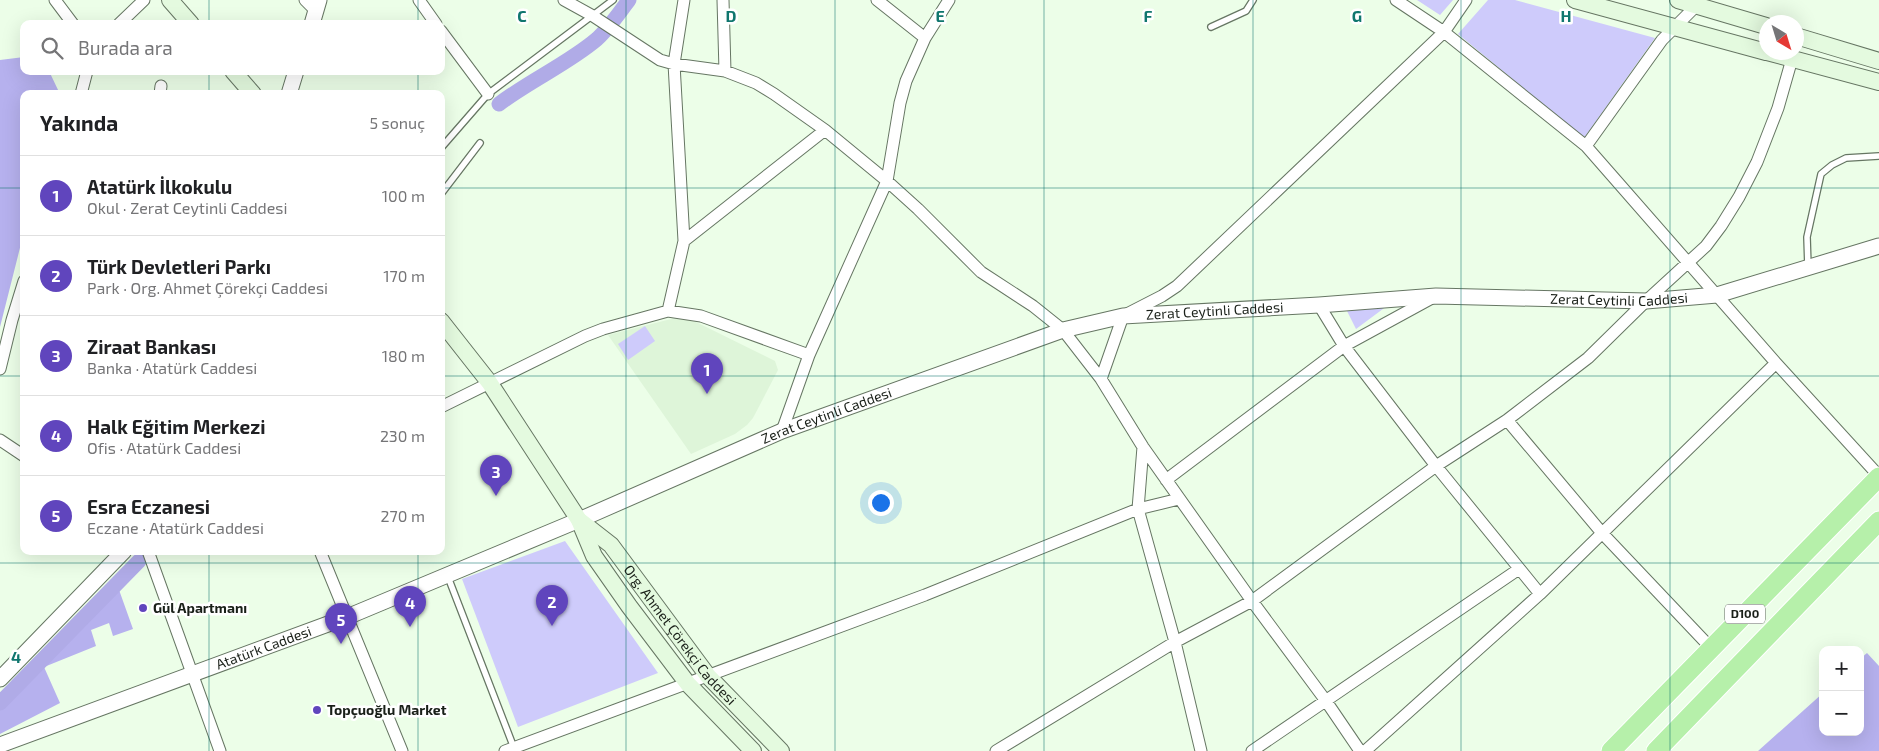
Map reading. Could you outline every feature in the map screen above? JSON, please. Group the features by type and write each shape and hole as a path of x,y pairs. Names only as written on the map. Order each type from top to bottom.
{"highway":[{"name":"D100","path":"1611,751 1879,476"},
{"name":"D100","path":"1656,751 1879,521"}],"main road":[{"path":"170,0 188,20"},
{"path":"1575,0 1759,50"},
{"path":"1678,0 1696,2 1759,24"},
{"path":"1804,38 1879,61"},
{"path":"1796,60 1879,82"},
{"path":"236,75 250,90"},
{"name":"Org. Ahmet Çörekçi Caddesi","path":"445,326 490,382 580,520 590,548 601,568 688,684 754,751"},
{"name":"Org. Ahmet Çörekçi Caddesi","path":"580,520 603,538 618,554 708,676 781,751"}],"street":[{"path":"55,0 70,20"},
{"path":"123,20 144,0"},
{"path":"304,0 316,12"},
{"path":"418,0 433,20"},
{"path":"564,0 597,19 654,57 674,64 725,71 756,83 825,130 888,181 977,269 1033,306 1062,330 1101,379 1143,447 1179,499 1360,751"},
{"path":"668,310 684,241 674,64 684,0"},
{"path":"723,0 725,71"},
{"path":"877,0 925,38"},
{"path":"782,431 809,355 888,181 900,102 906,81 925,38 949,0"},
{"path":"1396,0 1444,32 1586,146 1776,364 1879,476"},
{"path":"1101,379 1123,316 1177,286 1444,32 1466,0"},
{"path":"1586,146 1662,40 1690,13 1696,2"},
{"path":"445,36 488,94"},
{"path":"996,751 1175,642 1252,601 1436,466 1507,420 1588,358 1706,246 1722,226 1753,171 1778,108 1792,60"},
{"path":"81,90 86,75"},
{"path":"290,90 295,75"},
{"path":"684,241 825,130"},
{"name":"Zerat Ceytinli Caddesi","path":"580,520 782,431 1062,330 1123,316 1436,296 1646,301 1717,295 1879,246"},
{"path":"0,369 20,294"},
{"path":"1166,480 1344,346 1436,296"},
{"path":"1318,305 1344,346 1436,466 1540,594"},
{"path":"445,406 490,382 593,333 668,310 702,316 809,355"},
{"path":"12,320 20,322"},
{"path":"1365,751 1540,594 1776,364"},
{"path":"1507,420 1602,534 1711,648"},
{"path":"0,440 20,453"},
{"path":"1143,447 1138,509 1175,642 1201,751"},
{"path":"510,749 925,596 1138,509 1179,499"},
{"name":"Atatürk Caddesi","path":"0,745 347,617 580,520"},
{"path":"0,679 120,555"},
{"path":"150,555 220,751"},
{"path":"322,555 402,751"},
{"path":"1252,751 1519,569"}],"lane":[{"path":"445,143 488,94 597,19 613,0"},
{"path":"1210,27 1246,10 1253,0"},
{"path":"445,189 480,143"},
{"path":"1808,267 1807,237 1821,174 1832,165 1846,158 1879,156"},
{"path":"447,575 510,749"}],"shaded area":[{"path":"1417,0 1453,0 1440,15"},
{"path":"1488,0 1515,0 1655,38 1584,138 1458,34"},
{"path":"20,58 20,75 51,75 58,90 20,90 20,248 0,327 0,60"},
{"path":"1391,303 1356,329 1345,307"},
{"path":"675,318 694,321 775,361 778,370 753,418 747,425 735,434 691,454 608,335"},
{"path":"645,326 655,341 628,360 618,344"},
{"path":"565,541 658,673 518,727 462,579"},
{"path":"118,587 133,629 113,636 109,623 91,630 96,646 44,667 60,703 0,734 0,703"},
{"path":"1867,653 1879,666 1879,751 1758,751 1819,697 1819,736 1864,736 1864,656"}],"waterway":[{"path":"499,104 586,48 610,25 629,0"},
{"path":"0,703 139,561"}],"place":[{"name":"Atatürk İlkokulu","path":"707,394"},
{"name":"Ziraat Bankası","path":"496,496"},
{"name":"Gül Apartmanı","path":"143,608"},
{"name":"Türk Devletleri Parkı","path":"552,626"},
{"name":"Halk Eğitim Merkezi","path":"410,627"},
{"name":"Esra Eczanesi","path":"341,644"},
{"name":"Topçuoğlu Market","path":"317,710"}]}
